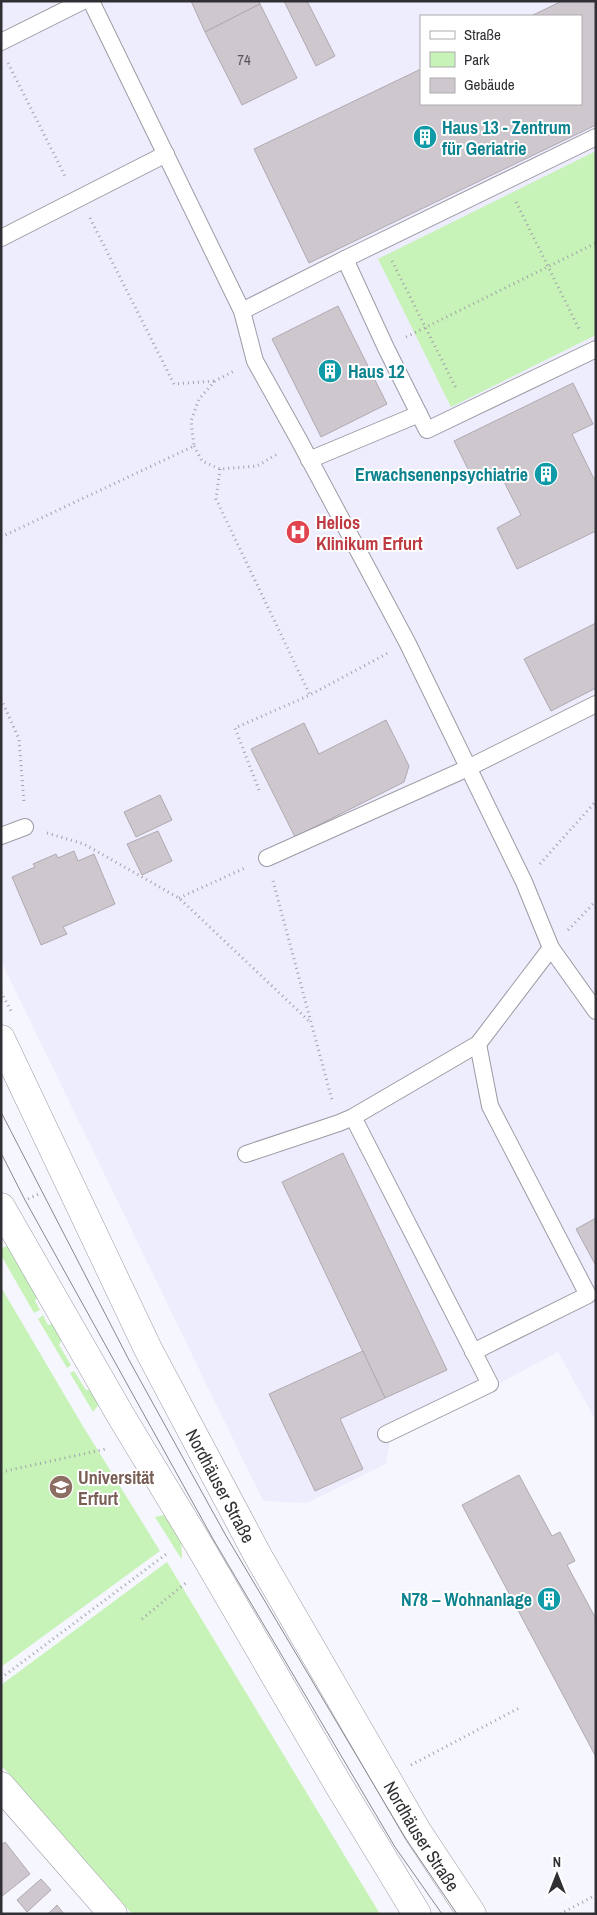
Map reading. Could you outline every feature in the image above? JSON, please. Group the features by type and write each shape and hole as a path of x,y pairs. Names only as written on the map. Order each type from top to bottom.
{"main road":[{"name":"Nordhäuser Straße","path":"1,1039 148,1349 258,1556 417,1831 472,1914"},
{"path":"1,1207 121,1416 199,1544 258,1648 417,1914"},
{"path":"1,1786 113,1914"}],"lane":[{"path":"3,50 83,1"},
{"path":"91,1 242,311 255,361 300,440 407,642 524,882 551,948 596,1011"},
{"path":"242,311 345,258 596,136"},
{"path":"1,238 166,154"},
{"path":"345,258 386,348 427,430 593,351"},
{"path":"309,460 419,414"},
{"path":"267,858 468,768 596,704"},
{"path":"1,836 25,827"},
{"path":"246,1154 346,1120 478,1044 551,948"},
{"path":"473,1352 588,1295 490,1106 478,1044"},
{"path":"346,1120 490,1384 386,1434"}],"path":[{"path":"3,50 78,198 95,226 174,384 214,381 255,361"},
{"path":"506,181 548,267 593,351"},
{"path":"382,241 468,411"},
{"path":"386,348 596,243"},
{"path":"214,381 199,399 191,421 194,446 202,461 220,469 258,466 300,440"},
{"path":"1,536 194,446"},
{"path":"220,469 216,499 310,695"},
{"path":"259,790 235,728 310,695 407,642"},
{"path":"1,699 19,739 24,783 25,827 84,844 179,898 309,1021"},
{"path":"524,882 595,803"},
{"path":"179,898 267,858 309,1021 346,1120"},
{"path":"551,948 596,901"},
{"path":"1,1472 106,1449"},
{"path":"1,1678 170,1552"},
{"path":"142,1619 188,1582"},
{"path":"404,1769 520,1708"},
{"path":"560,1914 596,1895"}],"shaded area":[{"name":"Helios Klinikum Erfurt","path":"1,1 596,1 596,1421 558,1352 390,1442 386,1464 307,1503 263,1501 1,961"}],"green space":[{"path":"596,151 596,335 451,407 378,259"},
{"path":"6,1246 10,1248 41,1290 35,1301 40,1310 34,1313 2,1257 1,1249"},
{"name":"Universität Erfurt","path":"1,1287 81,1423 160,1551 1,1667"},
{"path":"43,1315 48,1325 59,1322 65,1333 59,1345 71,1365 67,1368 38,1319"},
{"path":"74,1371 86,1390 97,1389 103,1399 93,1412 70,1373"},
{"path":"169,1514 181,1535 182,1560 155,1517"},
{"path":"167,1562 380,1914 132,1914 1,1765 1,1685"}],"building":[{"path":"191,1 259,1 260,4 205,32"},
{"path":"284,1 307,1 335,56 316,66"},
{"name":"Haus 13 - Zentrum für Geriatrie","path":"562,1 596,1 596,125 309,263 254,149 420,69 420,105 582,105 582,15 533,15"},
{"path":"260,4 297,78 242,105 205,32"},
{"name":"Haus 12","path":"338,306 387,404 321,437 272,339"},
{"name":"Erwachsenenpsychiatrie","path":"573,383 593,424 572,434 594,479 596,479 596,531 517,569 497,528 521,515 498,470 474,481 454,441"},
{"path":"596,623 596,688 551,711 524,659"},
{"path":"386,720 409,766 404,782 295,837 251,749 304,723 319,754"},
{"path":"160,795 172,820 136,837 124,812"},
{"path":"158,831 172,861 142,875 127,844"},
{"path":"74,851 78,861 94,854 115,904 63,927 67,934 41,945 12,877 35,867 33,864 56,854 58,858"},
{"path":"343,1153 447,1370 385,1398 282,1182"},
{"path":"596,1218 596,1266 576,1229"},
{"path":"363,1351 385,1398 340,1419 363,1469 315,1491 269,1394"},
{"name":"N78 – Wohnanlage","path":"519,1475 552,1536 560,1532 575,1561 567,1565 596,1619 596,1757 462,1505"},
{"path":"5,1842 30,1874 1,1897 1,1845"},
{"path":"41,1879 51,1890 27,1912 17,1900"},
{"path":"57,1905 64,1914 48,1914"}],"tram line":[{"path":"1,1112 129,1360 225,1534 406,1839 457,1914"},
{"path":"1,1153 25,1200 213,1539 395,1847 442,1914"}],"place":[{"name":"Haus 13 - Zentrum für Geriatrie","path":"425,137"},
{"name":"Haus 12","path":"330,371"},
{"name":"Erwachsenenpsychiatrie","path":"546,474"},
{"name":"Helios Klinikum Erfurt","path":"298,532"},
{"name":"Universität Erfurt","path":"61,1487"},
{"name":"N78 – Wohnanlage","path":"549,1599"}]}
